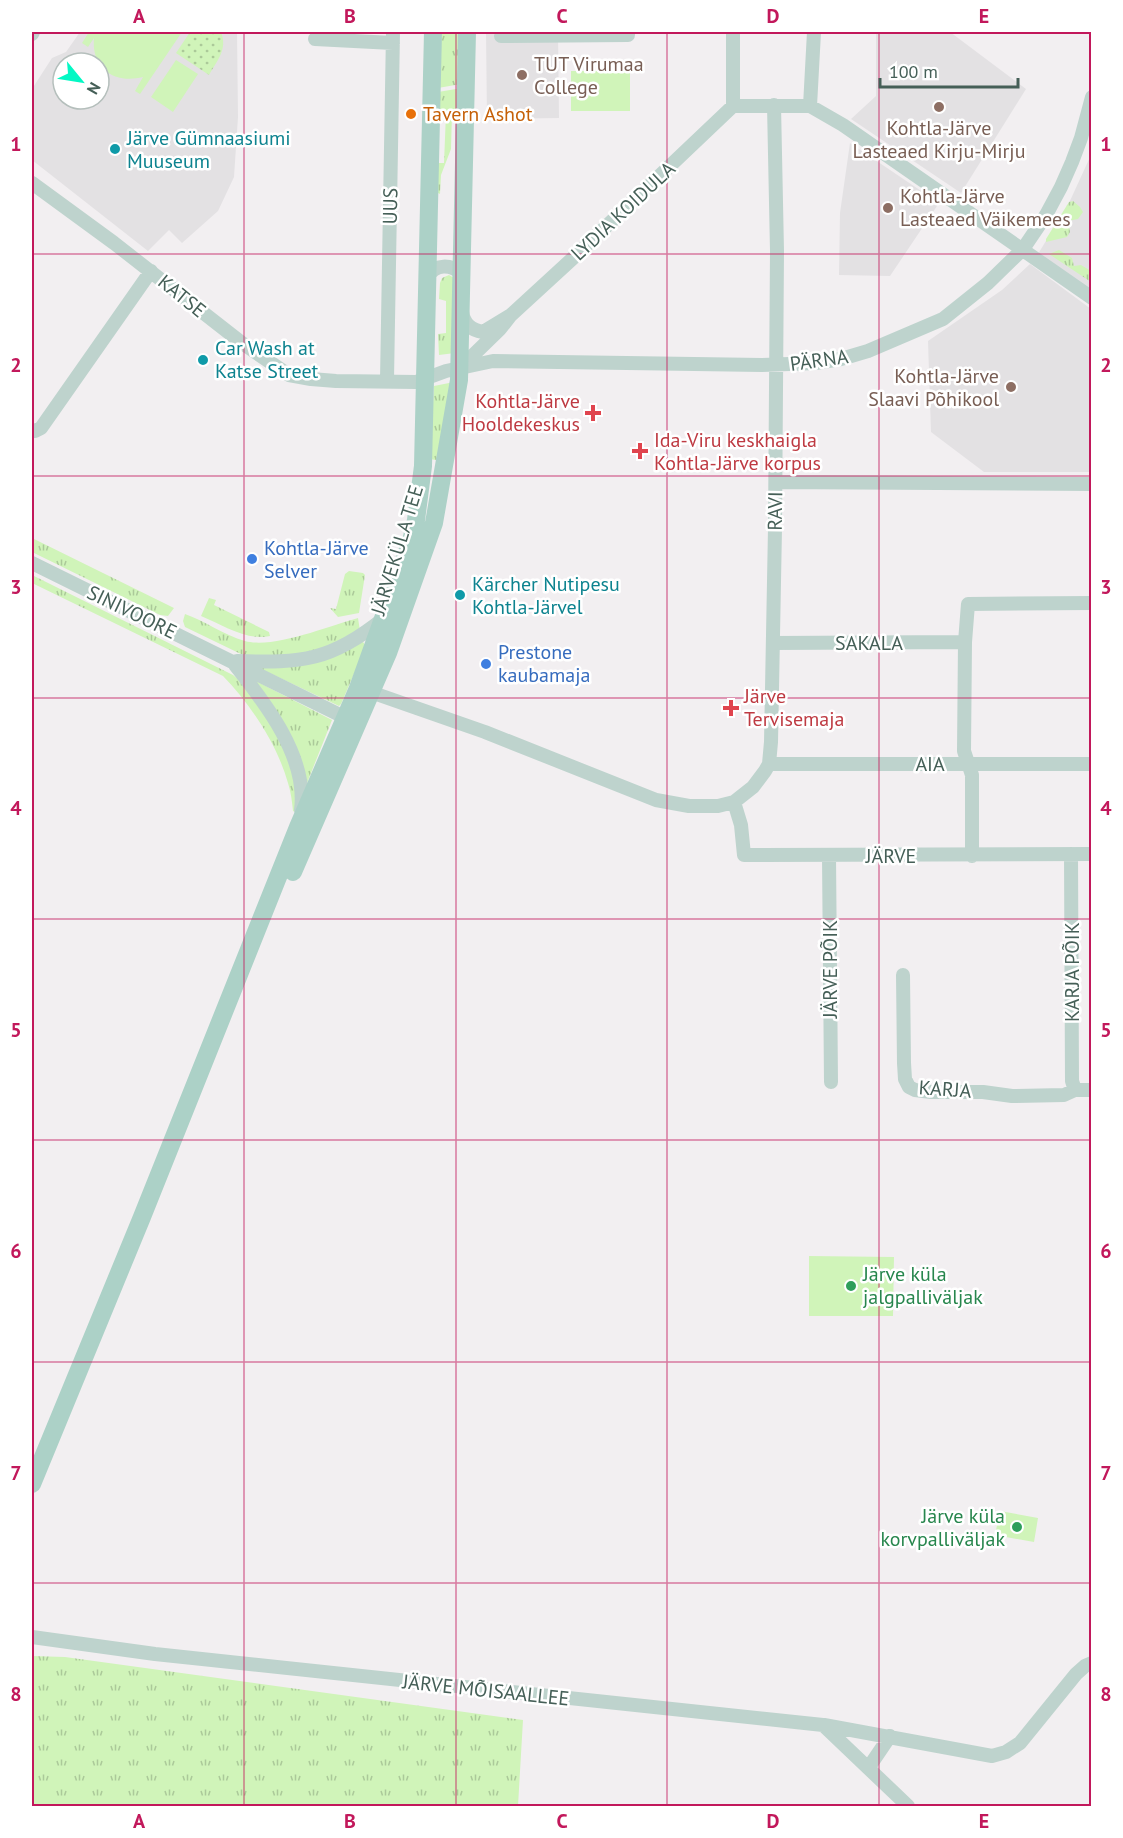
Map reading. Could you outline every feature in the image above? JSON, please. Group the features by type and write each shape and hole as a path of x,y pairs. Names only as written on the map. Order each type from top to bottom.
{"main road":[{"name":"JÄRVEKÜLA TEE","path":"207,1056 265,935 342,760 351,720 364,690 383,619 411,541 416,520 423,466 421,380 428,276 433,32"},
{"name":"JÄRVEKÜLA TEE","path":"364,690 388,653 434,523 447,458 460,369 467,32"},
{"name":"JÄRVEKÜLA TEE","path":"207,1056 298,827 337,737 351,720"},
{"path":"32,1484 207,1056"}],"street":[{"path":"501,36 628,35 628,32"},
{"path":"733,32 734,106 810,106 843,125 1092,298"},
{"path":"810,106 814,32"},
{"path":"315,39 393,37"},
{"name":"UUS","path":"387,380 393,37"},
{"name":"PÄRNA","path":"421,380 446,371 493,362 775,365 816,363 868,351 922,329 942,319 988,283 1023,249 1046,215 1061,187 1081,138 1092,97"},
{"name":"RAVI","path":"767,767 771,742 776,482 777,251 774,105"},
{"name":"LYDIA KOIDULA","path":"460,300 465,321 475,330 483,332 488,330 510,315 734,106"},
{"name":"KATSE","path":"32,183 151,271 242,343 289,375 319,380 421,380"},
{"path":"428,276 439,267 453,268 461,273"},
{"path":"32,430 41,428 151,271"},
{"name":"LYDIA KOIDULA","path":"460,369 500,329 510,315"},
{"path":"776,482 1092,484"},
{"name":"SINIVOORE","path":"32,563 351,720"},
{"path":"972,856 973,784 964,751 965,642 968,604 1092,603"},
{"name":"SINIVOORE","path":"232,661 278,662 310,659 350,643 383,619"},
{"name":"SAKALA","path":"773,643 965,642"},
{"name":"SINIVOORE","path":"232,661 273,717 296,766 303,795 298,827"},
{"path":"364,690 485,732 665,802 689,806 726,805 734,802 753,787 767,767"},
{"name":"AIA","path":"767,767 1092,764"},
{"name":"JÄRVE","path":"734,802 741,825 744,855 1092,854"},
{"name":"KARJA PÕIK","path":"1071,854 1072,1081 1075,1090"},
{"name":"JÄRVE PÕIK","path":"829,856 831,1082"},
{"name":"KARJA","path":"903,975 904,1063 905,1079 909,1087 931,1092 983,1092 1012,1096 1064,1095 1075,1090 1092,1090"},
{"name":"JÄRVE MÕISAALLEE","path":"32,1637 155,1654 823,1725 992,1756 1006,1752 1020,1743 1076,1674 1092,1663"},
{"path":"823,1725 908,1806"},
{"path":"869,1767 890,1736"}],"shaded area":[{"path":"80,32 237,32 238,117 234,177 218,211 182,243 169,230 148,251 32,160 32,89 51,60 51,111 111,111 111,51 67,51"},
{"name":"TUT Virumaa College","path":"486,32 558,32 559,118 487,119"},
{"name":"Kohtla-Järve Lasteaed Kirju-Mirju","path":"876,32 950,32 1026,89 961,193 851,119 876,96"},
{"name":"Kohtla-Järve Lasteaed Väikemees","path":"850,143 939,203 890,276 839,275 840,213"},
{"path":"1091,155 1091,290 1038,254 1069,203"},
{"name":"Kohtla-Järve Slaavi Põhikool","path":"1030,264 1091,309 1091,472 984,472 931,432 928,341 1002,290"}],"green space":[{"path":"89,32 182,32 140,94 135,91 143,77 133,79 114,76 111,74 111,51 94,51 94,38 88,47 82,43"},
{"path":"190,32 221,32 222,49 209,75 176,53"},
{"path":"439,32 463,32 461,84 438,88"},
{"path":"176,60 198,74 173,112 151,97"},
{"path":"571,71 630,71 630,111 571,111"},
{"path":"462,88 461,113 452,113 451,149 441,175 440,194 436,192 437,163 444,163 446,113 438,112 438,92"},
{"path":"1073,201 1083,212 1078,219 1068,221 1070,232 1067,237 1046,242 1069,202"},
{"path":"1059,250 1072,258 1074,266 1081,265 1091,271 1091,282 1049,254"},
{"path":"449,275 454,278 455,353 439,355 438,334 446,333 446,301 439,299 440,283 442,278"},
{"path":"454,382 441,461 430,459 434,386"},
{"path":"32,538 174,608 168,616 160,615 32,552"},
{"path":"349,571 365,575 359,613 338,617 330,608 336,609 345,574"},
{"path":"32,575 233,675 247,687 275,730 297,780 295,812 283,768 270,740 253,712 223,676 32,583"},
{"path":"209,598 216,600 214,605 269,632 270,636 243,634 201,616"},
{"path":"185,614 222,632 257,643 285,639 358,618 360,631 311,654 245,656 185,627 183,621"},
{"path":"363,642 366,646 339,706 259,668"},
{"path":"252,679 332,720 307,783 304,773"},
{"name":"Järve küla jalgpalliväljak","path":"809,1256 894,1257 893,1316 809,1316"},
{"name":"Järve küla korvpalliväljak","path":"1000,1511 1038,1518 1034,1542 995,1535"},
{"path":"32,1656 65,1657 523,1720 518,1806 32,1806"}],"place":[{"name":"TUT Virumaa College","path":"522,75"},
{"name":"Kohtla-Järve Lasteaed Kirju-Mirju","path":"939,107"},
{"name":"Tavern Ashot","path":"411,114"},
{"name":"Järve Gümnaasiumi Muuseum","path":"115,149"},
{"name":"Kohtla-Järve Lasteaed Väikemees","path":"888,208"},
{"name":"Car Wash at Katse Street","path":"203,360"},
{"name":"Kohtla-Järve Slaavi Põhikool","path":"1011,387"},
{"name":"Kohtla-Järve Hooldekeskus","path":"593,413"},
{"name":"Ida-Viru keskhaigla Kohtla-Järve korpus","path":"640,451"},
{"name":"Kohtla-Järve Selver","path":"252,559"},
{"name":"Kärcher Nutipesu Kohtla-Järvel","path":"460,595"},
{"name":"Prestone kaubamaja","path":"486,664"},
{"name":"Järve Tervisemaja","path":"731,708"},
{"name":"Järve küla jalgpalliväljak","path":"851,1286"},
{"name":"Järve küla korvpalliväljak","path":"1017,1527"}]}
